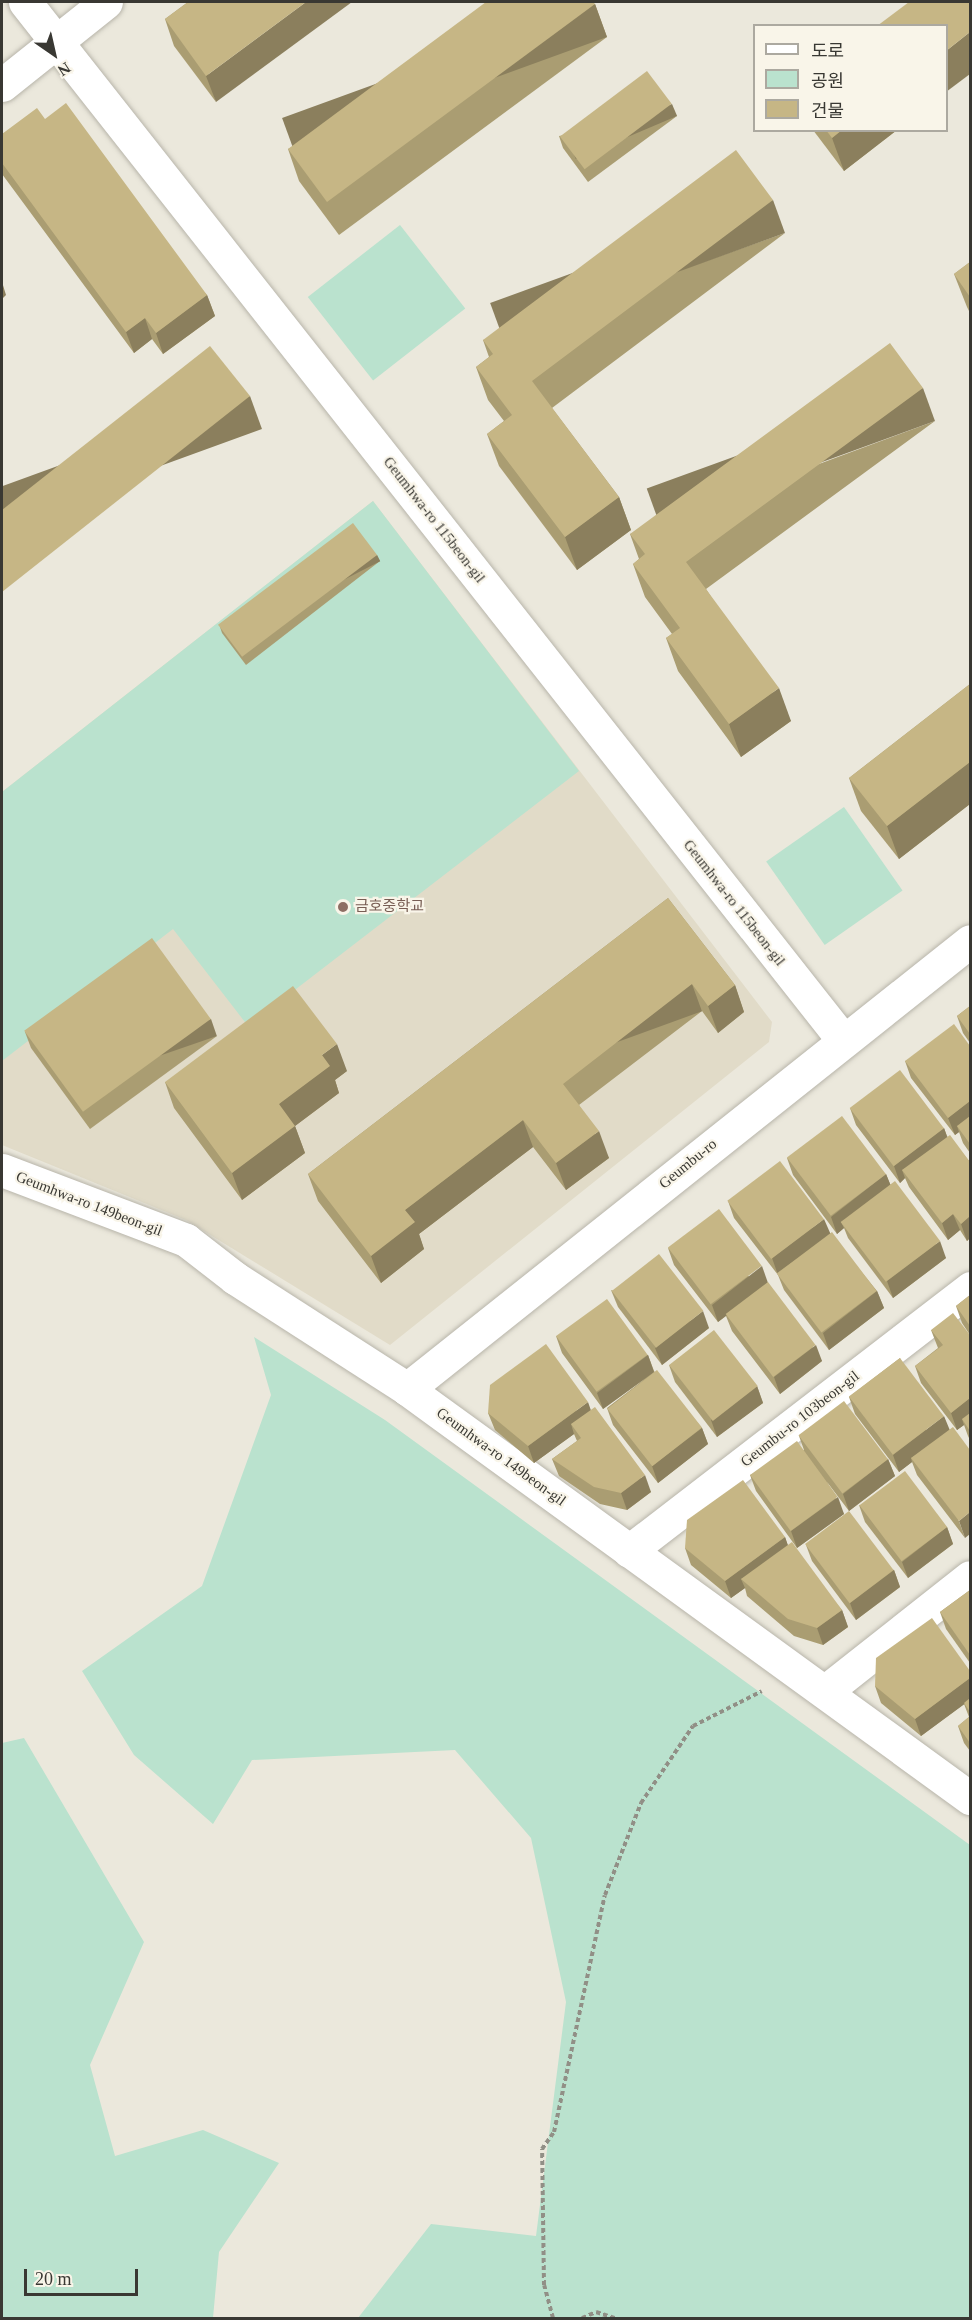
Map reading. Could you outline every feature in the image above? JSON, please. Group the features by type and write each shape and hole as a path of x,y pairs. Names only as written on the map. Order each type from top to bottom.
{"street":[{"name":"Geumhwa-ro 115beon-gil","path":"25,2 843,1040"},
{"path":"2,86 106,2"},
{"name":"Geumbu-ro","path":"407,1389 970,941"},
{"name":"Geumhwa-ro 149beon-gil","path":"2,1170 186,1240 235,1278 407,1389 629,1551 827,1690 970,1798"},
{"name":"Geumbu-ro 103beon-gil","path":"629,1551 970,1288"},
{"path":"827,1690 970,1576"}],"path":[{"path":"553,2319 544,2285 542,2149 554,2132 605,1895 641,1803 693,1726 773,1685"},
{"path":"582,2319 596,2312 615,2319"}],"shaded area":[{"name":"금호중학교","path":"373,501 772,1022 769,1042 390,1345 186,1220 2,1145 2,792"}],"green space":[{"path":"400,225 465,309 373,381 308,297"},
{"path":"373,501 579,771 248,1026 173,929 2,1061 2,792"},
{"path":"844,807 903,891 825,945 766,861"},
{"path":"254,1337 385,1420 970,1845 970,2318 358,2318 431,2224 536,2236 566,2002 531,1838 455,1750 252,1760 213,1824 134,1755 82,1671 202,1586 271,1395"},
{"path":"24,1738 144,1942 90,2065 115,2156 203,2130 279,2163 219,2252 213,2318 2,2318 2,1743"}],"building":[{"path":"188,2 306,2 206,76 165,19"},
{"path":"486,2 593,2 595,4 327,202 288,149"},
{"path":"909,2 970,2 970,32 948,49 948,24 880,24"},
{"path":"647,71 672,104 585,169 560,137"},
{"path":"66,103 207,295 156,333 145,318 126,332 2,163 2,134 37,108 45,119"},
{"path":"828,132 840,132 832,138"},
{"path":"736,150 773,200 532,381 619,497 565,537 487,434 512,415 476,367 493,354 483,340"},
{"path":"970,262 970,297 954,274"},
{"path":"890,343 923,388 686,562 779,688 729,724 666,638 680,628 633,564 645,554 630,534"},
{"path":"210,346 250,396 2,592 2,510"},
{"path":"353,523 377,555 242,657 218,625"},
{"path":"970,684 970,762 887,826 849,778"},
{"path":"668,898 735,985 708,1006 692,984 563,1084 599,1131 556,1163 523,1120 405,1210 415,1222 371,1256 308,1174"},
{"path":"152,938 211,1019 83,1112 24,1031"},
{"path":"293,986 337,1044 322,1055 330,1066 279,1104 295,1126 232,1173 165,1082"},
{"path":"970,1006 970,1034 957,1016"},
{"path":"954,1024 970,1046 970,1101 948,1118 905,1061"},
{"path":"900,1070 944,1128 894,1166 850,1108"},
{"path":"842,1116 886,1174 831,1216 787,1158"},
{"path":"970,1116 970,1144 957,1126"},
{"path":"950,1135 970,1162 970,1216 961,1224 953,1214 942,1223 902,1170"},
{"path":"780,1161 824,1219 771,1259 727,1201"},
{"path":"895,1181 940,1241 886,1282 841,1222"},
{"path":"719,1209 762,1266 711,1304 668,1248"},
{"path":"832,1232 877,1291 821,1333 777,1274"},
{"path":"659,1254 703,1311 656,1348 612,1291"},
{"path":"768,1282 816,1345 773,1377 726,1314"},
{"path":"970,1295 970,1326 956,1306"},
{"path":"607,1299 648,1355 597,1392 556,1336"},
{"path":"953,1313 970,1335 970,1398 951,1413 915,1366 943,1345 931,1330"},
{"path":"714,1330 758,1386 713,1421 669,1365"},
{"path":"546,1344 588,1402 528,1446 488,1413 490,1385"},
{"path":"900,1358 944,1416 893,1455 849,1397"},
{"path":"657,1370 702,1428 652,1466 607,1409"},
{"path":"844,1401 888,1459 842,1494 798,1435"},
{"path":"595,1407 645,1475 621,1493 594,1487 552,1459 581,1438 571,1424"},
{"path":"970,1413 970,1431 962,1419"},
{"path":"953,1427 970,1450 970,1512 959,1521 911,1458"},
{"path":"797,1441 838,1497 791,1531 750,1475"},
{"path":"905,1471 947,1527 902,1561 859,1505"},
{"path":"743,1480 785,1537 725,1581 685,1548 687,1520"},
{"path":"849,1511 894,1570 850,1603 805,1544"},
{"path":"792,1542 842,1610 817,1628 788,1619 741,1579"},
{"path":"970,1590 970,1655 940,1612"},
{"path":"932,1618 970,1671 970,1678 915,1719 875,1686 876,1658"},
{"path":"970,1698 970,1712 964,1703"},
{"path":"970,1716 970,1743 958,1726"}],"place":[{"name":"금호중학교","path":"343,907"}]}
